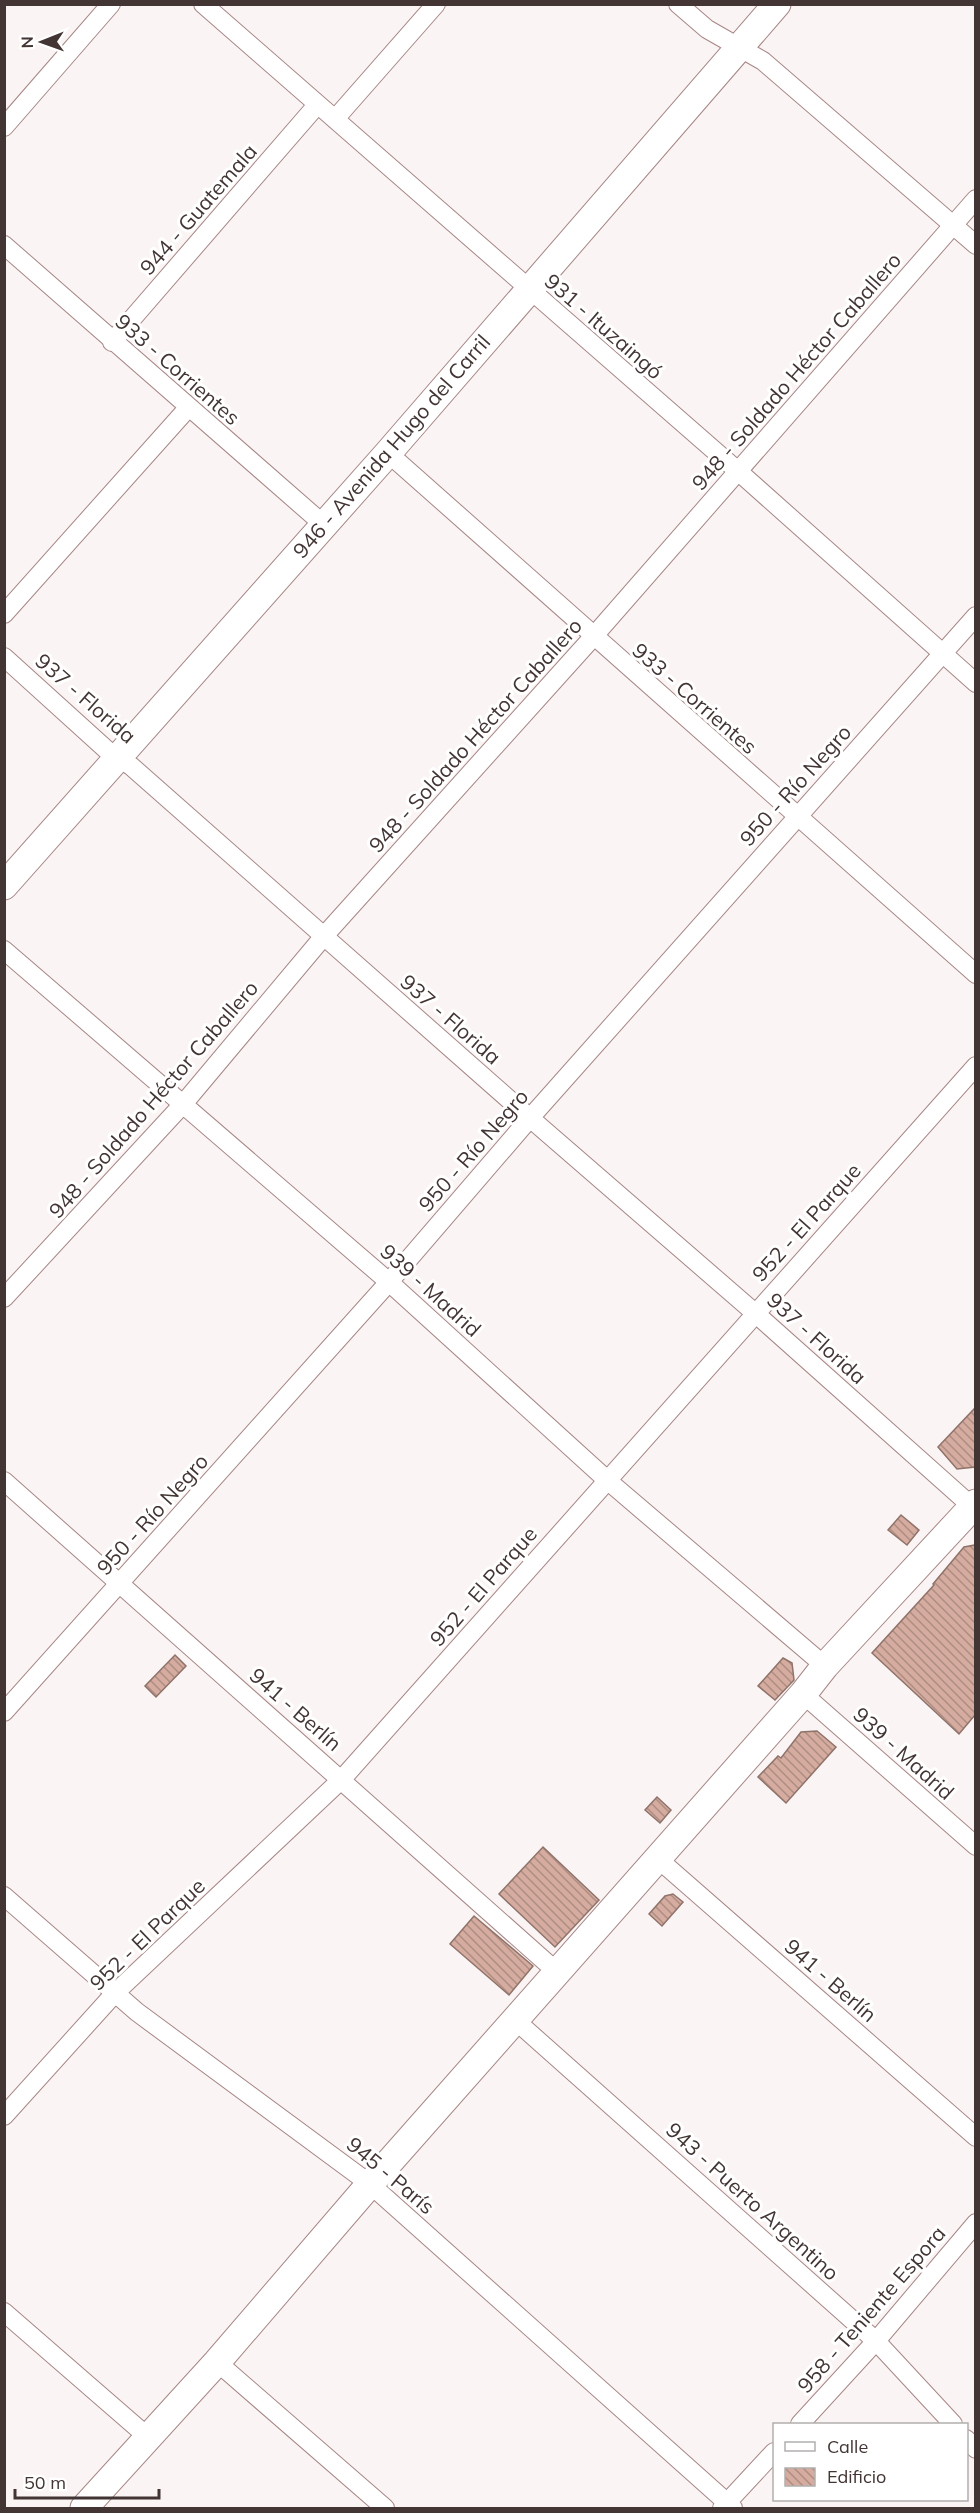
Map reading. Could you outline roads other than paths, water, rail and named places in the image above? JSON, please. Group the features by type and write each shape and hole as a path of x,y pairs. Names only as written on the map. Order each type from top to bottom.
{"main road":[{"name":"946 - Avenida Hugo del Carril","path":"4,886 388,453 777,4"},
{"path":"84,2508 217,2362 370,2184 804,1694 825,1666 974,1507"}],"street":[{"path":"4,127 111,4"},
{"name":"931 - Ituzaingó","path":"203,4 738,472 975,683"},
{"path":"334,118 436,4"},
{"path":"678,4 707,29 763,61 975,245"},
{"name":"944 - Guatemala","path":"112,342 317,105"},
{"name":"948 - Soldado Héctor Caballero","path":"4,1298 184,1103 324,936 593,637 975,199"},
{"name":"933 - Corrientes","path":"4,245 112,342 323,524"},
{"path":"4,614 188,408"},
{"name":"933 - Corrientes","path":"388,453 975,974"},
{"name":"950 - Río Negro","path":"4,1712 389,1282 530,1118 975,616"},
{"name":"937 - Florida","path":"4,657 974,1507"},
{"name":"939 - Madrid","path":"4,950 389,1282 607,1480 825,1666"},
{"name":"952 - El Parque","path":"4,2116 115,1994 342,1779 975,1066"},
{"name":"941 - Berlín","path":"4,1481 557,1972"},
{"name":"939 - Madrid","path":"804,1694 975,1846"},
{"name":"941 - Berlín","path":"657,1858 975,2137"},
{"name":"945 - París","path":"4,1896 115,1994 370,2184 728,2507"},
{"name":"943 - Puerto Argentino","path":"515,2020 876,2340 952,2423"},
{"name":"958 - Teniente Espora","path":"801,2423 876,2340 975,2223"},
{"path":"4,2312 149,2438"},
{"path":"217,2362 385,2508"},
{"path":"728,2507 773,2453"}]}
